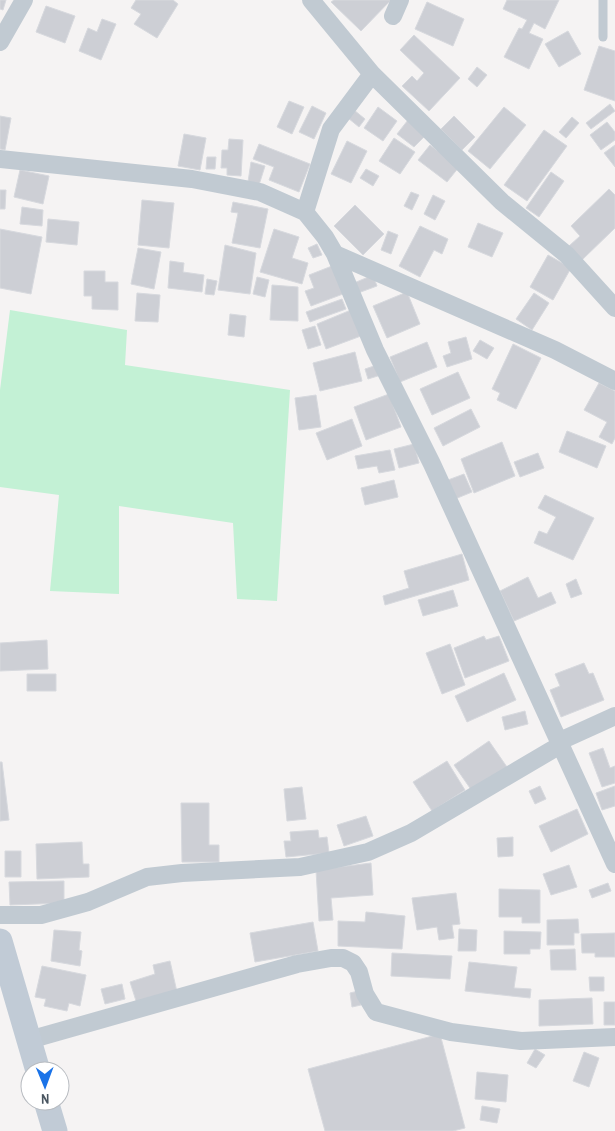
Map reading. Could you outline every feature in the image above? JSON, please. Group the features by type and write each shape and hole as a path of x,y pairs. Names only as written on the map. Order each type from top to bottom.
{"main road":[{"path":"0,941 35,1061"},
{"path":"49,1111 55,1131"}],"street":[{"path":"0,42 24,0"},
{"path":"311,0 372,74 502,202 567,255 615,308"},
{"path":"393,16 400,0"},
{"path":"305,212 331,129 372,74"},
{"path":"0,159 192,179 260,192 305,212 325,237 335,254 375,350 432,464 561,742 615,864"},
{"path":"335,254 555,350 615,381"},
{"path":"0,915 41,915 88,902 147,877 182,872 300,867 368,852 411,833 561,742 615,716"},
{"path":"29,1040 297,964 331,958 343,958 353,963 359,972 371,1006 376,1012 390,1017 451,1032 521,1041 615,1037"}],"lane":[{"path":"603,37 604,0"}],"green space":[{"path":"10,310 127,330 125,365 290,390 277,601 237,599 233,523 119,506 119,594 50,591 59,495 0,487 0,390"}],"building":[{"path":"0,0 6,0 3,10 0,9"},
{"path":"136,0 173,0 178,4 157,38 134,24 141,14 131,8"},
{"path":"334,0 391,0 361,31 331,2"},
{"path":"507,0 559,0 545,29 534,23 529,33 543,39 529,69 504,57 519,28 522,29 527,20 503,9"},
{"path":"427,2 464,19 453,46 415,29"},
{"path":"46,6 75,16 65,43 36,32"},
{"path":"102,19 116,24 101,60 79,51 88,28 97,32"},
{"path":"568,31 581,54 559,67 545,44"},
{"path":"414,35 460,78 429,111 402,86 412,76 417,81 424,73 400,50"},
{"path":"599,46 615,51 615,101 584,90"},
{"path":"477,67 487,75 477,87 468,79"},
{"path":"289,101 304,107 292,134 277,127"},
{"path":"610,104 615,111 591,129 586,123"},
{"path":"312,106 326,113 314,139 299,132"},
{"path":"378,107 397,121 383,141 364,128"},
{"path":"504,107 526,125 490,169 468,151"},
{"path":"354,110 365,119 359,127 348,118"},
{"path":"0,116 11,118 5,150 0,149"},
{"path":"454,116 475,137 462,150 441,129"},
{"path":"572,117 579,123 566,138 559,132"},
{"path":"408,120 426,135 414,147 397,134"},
{"path":"607,122 615,132 615,140 601,150 590,135"},
{"path":"544,130 567,146 527,201 504,185"},
{"path":"184,134 206,138 200,170 178,166"},
{"path":"394,138 415,152 400,174 379,161"},
{"path":"229,139 243,140 241,176 227,175 227,168 221,168 222,150 228,150"},
{"path":"347,141 367,151 351,183 331,174"},
{"path":"259,144 310,164 299,192 269,180 274,167 253,159"},
{"path":"430,145 459,167 447,182 418,160"},
{"path":"615,145 615,167 604,153"},
{"path":"207,157 216,157 215,169 206,169"},
{"path":"251,162 265,166 259,185 248,182"},
{"path":"366,169 379,176 373,186 360,178"},
{"path":"20,170 49,176 43,204 14,197"},
{"path":"551,172 564,181 539,217 526,208"},
{"path":"609,189 615,195 615,228 582,260 569,246 580,236 571,226"},
{"path":"0,190 6,190 5,209 0,209"},
{"path":"411,192 419,195 412,210 404,206"},
{"path":"433,195 445,201 435,220 424,214"},
{"path":"142,200 174,203 169,248 138,245"},
{"path":"233,202 268,209 260,248 232,243 238,213 231,212"},
{"path":"355,205 384,234 363,255 334,226"},
{"path":"22,207 43,210 42,226 20,224"},
{"path":"48,219 79,222 77,245 46,242"},
{"path":"478,223 503,233 492,257 468,247"},
{"path":"420,226 448,239 442,254 434,250 420,277 399,266"},
{"path":"0,229 42,237 31,294 0,288"},
{"path":"274,229 299,237 292,258 308,263 302,284 260,272"},
{"path":"388,231 398,235 391,254 381,250"},
{"path":"317,244 322,255 313,258 308,248"},
{"path":"225,245 256,253 250,294 218,290"},
{"path":"138,248 161,252 154,289 131,284"},
{"path":"548,255 571,268 553,300 530,287"},
{"path":"170,261 184,263 183,272 204,275 202,292 168,288"},
{"path":"332,266 343,294 311,306 305,291 314,288 309,275"},
{"path":"84,271 105,271 105,282 118,282 118,310 92,309 92,296 84,296"},
{"path":"373,275 377,286 358,293 354,283"},
{"path":"257,277 269,280 265,297 253,294"},
{"path":"207,279 217,281 214,295 205,294"},
{"path":"272,285 298,287 298,321 270,320"},
{"path":"407,292 420,324 387,338 373,306"},
{"path":"137,293 160,295 158,322 135,321"},
{"path":"534,293 549,303 532,330 516,319"},
{"path":"342,299 346,309 310,322 306,312"},
{"path":"351,310 361,336 326,349 317,324"},
{"path":"230,314 246,316 244,337 228,335"},
{"path":"315,326 321,345 308,349 302,330"},
{"path":"466,337 472,359 447,367 443,356 451,353 448,342"},
{"path":"480,340 494,348 487,359 473,351"},
{"path":"427,342 437,367 400,382 390,357"},
{"path":"513,344 541,358 516,409 497,400 500,393 492,389"},
{"path":"355,352 362,381 320,391 313,363"},
{"path":"377,365 381,375 368,379 365,369"},
{"path":"458,372 470,398 432,415 420,389"},
{"path":"599,383 615,391 615,438 612,444 599,437 607,422 584,410"},
{"path":"389,394 401,427 366,440 354,407"},
{"path":"316,395 321,427 299,430 295,398"},
{"path":"471,409 480,427 443,446 434,428"},
{"path":"352,419 362,446 327,460 316,433"},
{"path":"567,431 606,446 597,468 559,452"},
{"path":"502,442 515,476 474,493 461,459"},
{"path":"414,444 419,463 399,468 394,449"},
{"path":"390,450 395,470 379,473 377,466 358,469 355,456"},
{"path":"538,453 544,468 520,477 514,462"},
{"path":"464,474 472,492 455,499 448,480"},
{"path":"394,480 398,497 365,505 361,488"},
{"path":"545,495 594,518 573,560 534,543 539,531 547,534 556,517 538,508"},
{"path":"462,554 469,580 385,605 383,596 409,588 404,571"},
{"path":"528,577 538,598 551,592 556,603 514,621 500,591"},
{"path":"576,579 582,594 571,598 566,584"},
{"path":"453,590 458,606 423,616 418,600"},
{"path":"484,636 486,640 499,636 509,661 465,678 454,648"},
{"path":"47,640 48,669 0,671 0,643"},
{"path":"450,644 465,685 442,694 426,653"},
{"path":"584,663 589,674 593,673 604,700 561,717 550,690 560,686 555,674"},
{"path":"504,673 516,700 467,722 455,696"},
{"path":"27,674 56,674 56,691 27,691"},
{"path":"525,711 528,724 505,730 502,717"},
{"path":"489,741 507,767 472,791 454,765"},
{"path":"603,748 610,768 615,766 615,783 602,787 589,753"},
{"path":"447,761 465,790 432,811 413,782"},
{"path":"0,762 2,762 9,820 0,821"},
{"path":"540,786 546,799 535,804 529,791"},
{"path":"615,786 615,806 602,810 596,793"},
{"path":"302,787 306,819 287,821 284,789"},
{"path":"181,803 209,803 209,845 219,845 219,862 182,862"},
{"path":"577,809 588,834 551,852 539,826"},
{"path":"366,816 373,836 344,846 337,825"},
{"path":"318,830 319,838 327,837 329,853 286,857 284,841 291,841 290,832"},
{"path":"513,837 513,856 498,857 497,838"},
{"path":"82,842 83,864 89,864 89,877 37,879 36,844"},
{"path":"5,851 21,851 21,877 5,877"},
{"path":"371,863 373,895 331,898 333,920 319,921 316,870"},
{"path":"569,865 577,887 551,895 543,874"},
{"path":"64,881 64,903 10,905 9,882"},
{"path":"608,883 611,891 592,898 589,890"},
{"path":"499,889 540,890 540,923 522,923 522,917 499,917"},
{"path":"456,893 460,924 452,925 454,938 439,940 437,927 417,930 412,898"},
{"path":"366,912 405,916 402,949 338,946 338,921 365,922"},
{"path":"578,919 579,933 574,933 574,945 547,945 547,920"},
{"path":"313,922 318,951 255,962 250,933"},
{"path":"459,929 477,930 476,951 458,951"},
{"path":"54,930 81,932 79,950 82,951 80,966 51,961"},
{"path":"504,931 541,932 540,949 530,949 530,954 504,954"},
{"path":"615,933 615,957 595,957 595,953 582,953 581,934"},
{"path":"575,949 576,970 551,970 550,950"},
{"path":"392,953 452,956 450,979 391,976"},
{"path":"170,961 177,992 137,1004 130,982 155,974 153,965"},
{"path":"469,962 517,967 514,988 531,989 530,998 465,991"},
{"path":"42,966 86,975 80,1006 69,1003 67,1011 44,1006 46,999 35,997"},
{"path":"589,977 604,977 604,991 590,991"},
{"path":"122,984 125,999 105,1004 101,989"},
{"path":"358,991 361,1005 352,1007 350,993"},
{"path":"592,998 593,1024 539,1026 539,1000"},
{"path":"604,1002 615,1002 615,1025 604,1025"},
{"path":"440,1034 465,1128 453,1131 325,1131 308,1069"},
{"path":"535,1049 545,1055 536,1068 527,1063"},
{"path":"584,1052 599,1058 589,1087 573,1081"},
{"path":"477,1072 508,1075 506,1102 475,1099"},
{"path":"482,1106 500,1109 497,1123 480,1120"}]}
